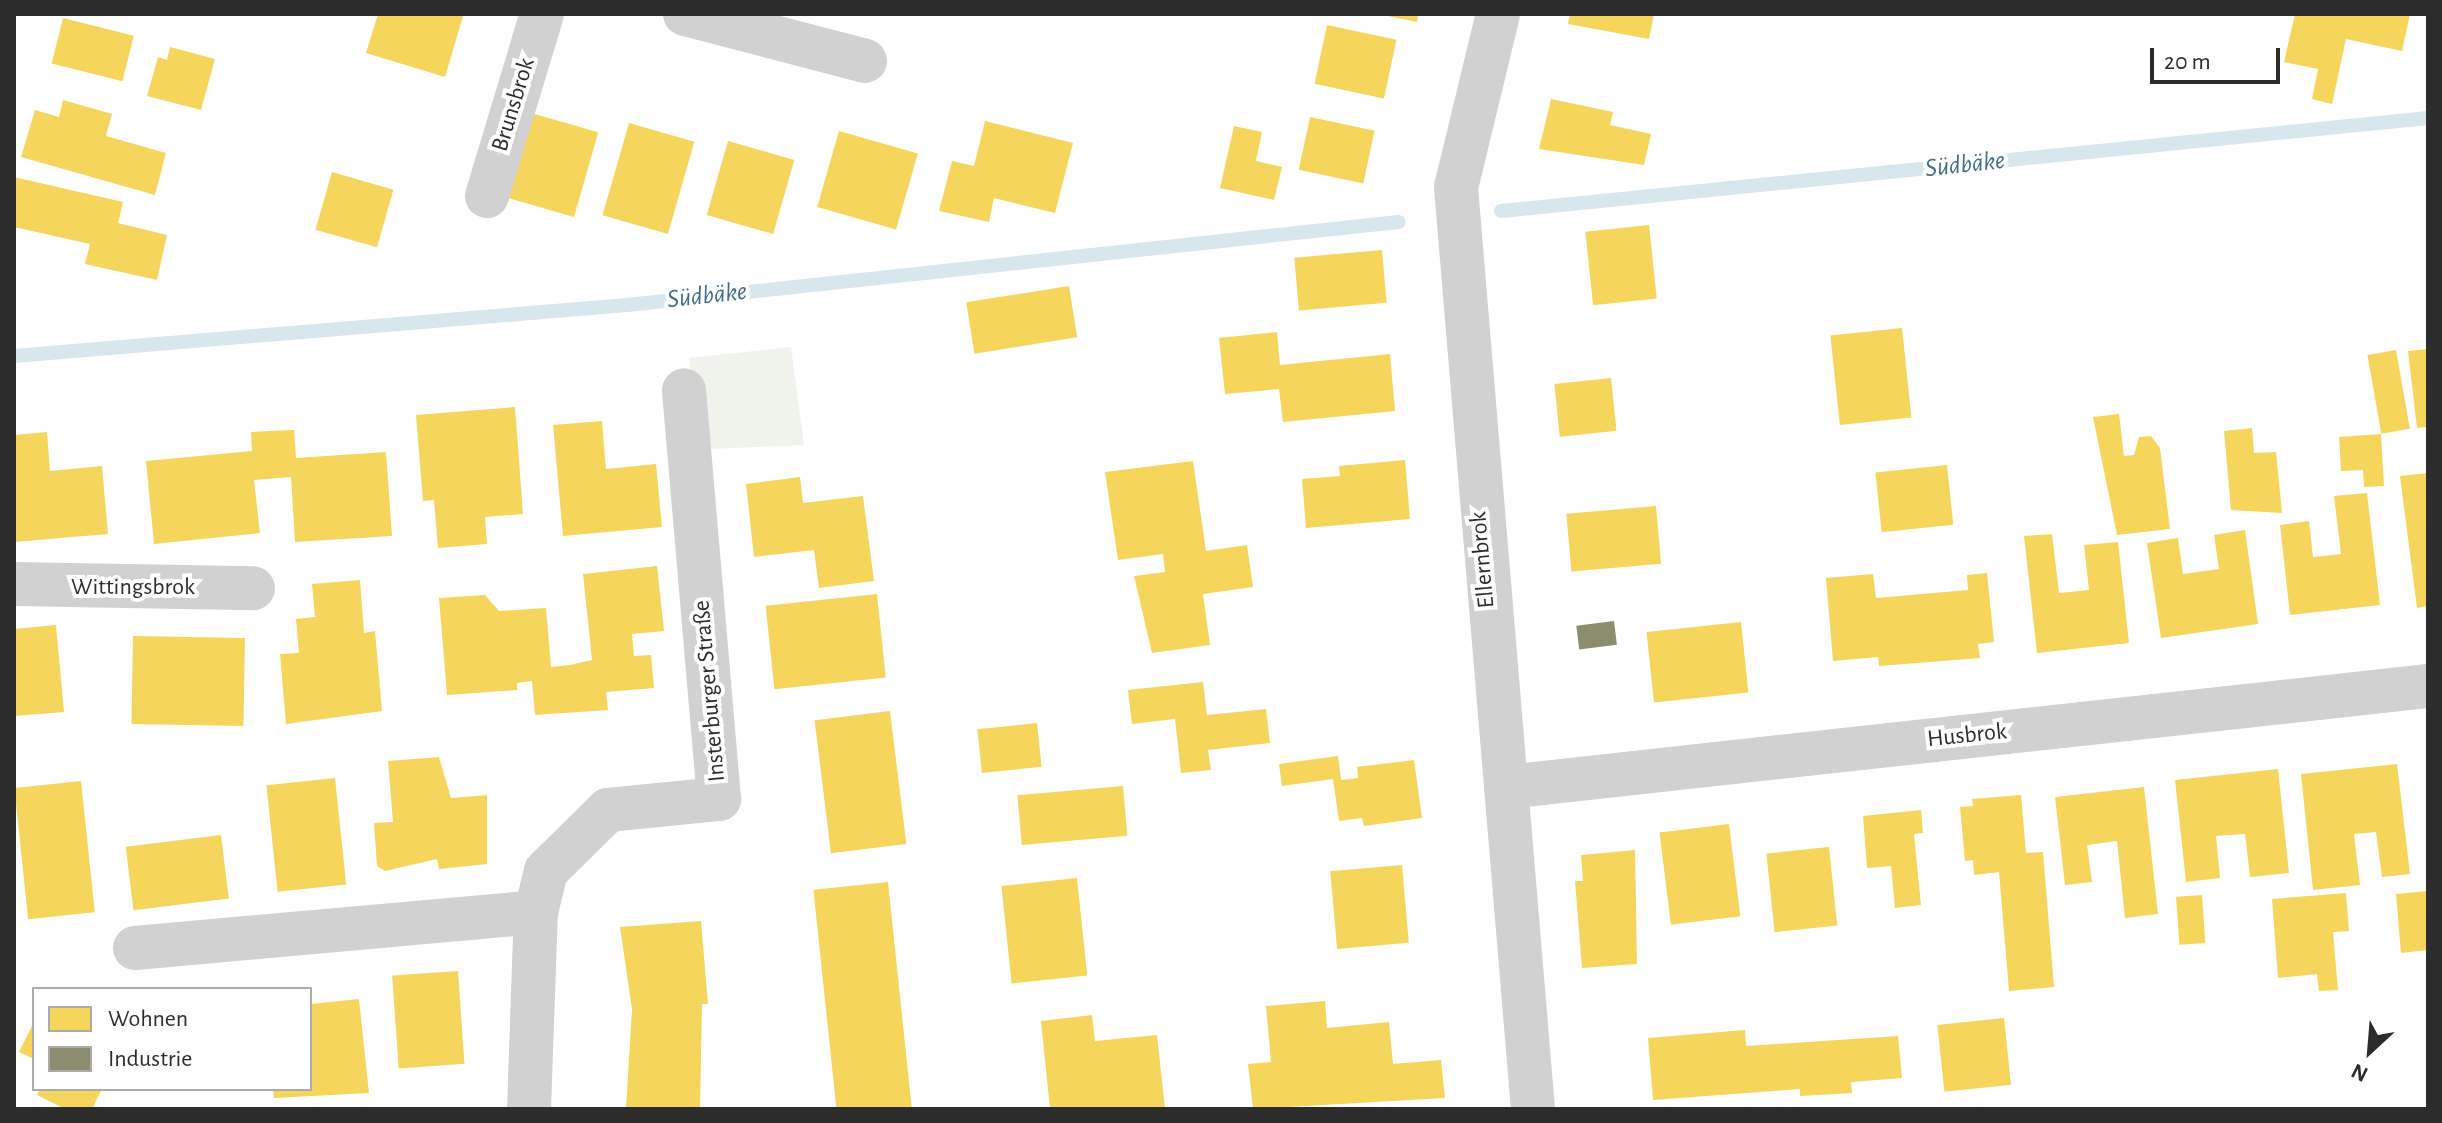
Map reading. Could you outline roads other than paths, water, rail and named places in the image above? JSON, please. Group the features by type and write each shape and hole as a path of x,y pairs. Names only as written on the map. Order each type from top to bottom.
{"street":[{"name":"Brunsbrok","path":"487,196 542,14"},
{"path":"685,14 865,61"},
{"name":"Ellernbrok","path":"1498,14 1456,187 1533,1109"},
{"name":"Insterburger Straße","path":"529,1109 536,912 546,871 608,810 719,799 684,390"},
{"name":"Wittingsbrok","path":"14,584 253,588"},
{"name":"Husbrok","path":"1506,787 2428,686"},
{"path":"135,948 536,912"}],"waterway":[{"name":"Südbäke","path":"1501,211 2428,118"},
{"name":"Südbäke","path":"14,356 627,305 1399,222"}]}
